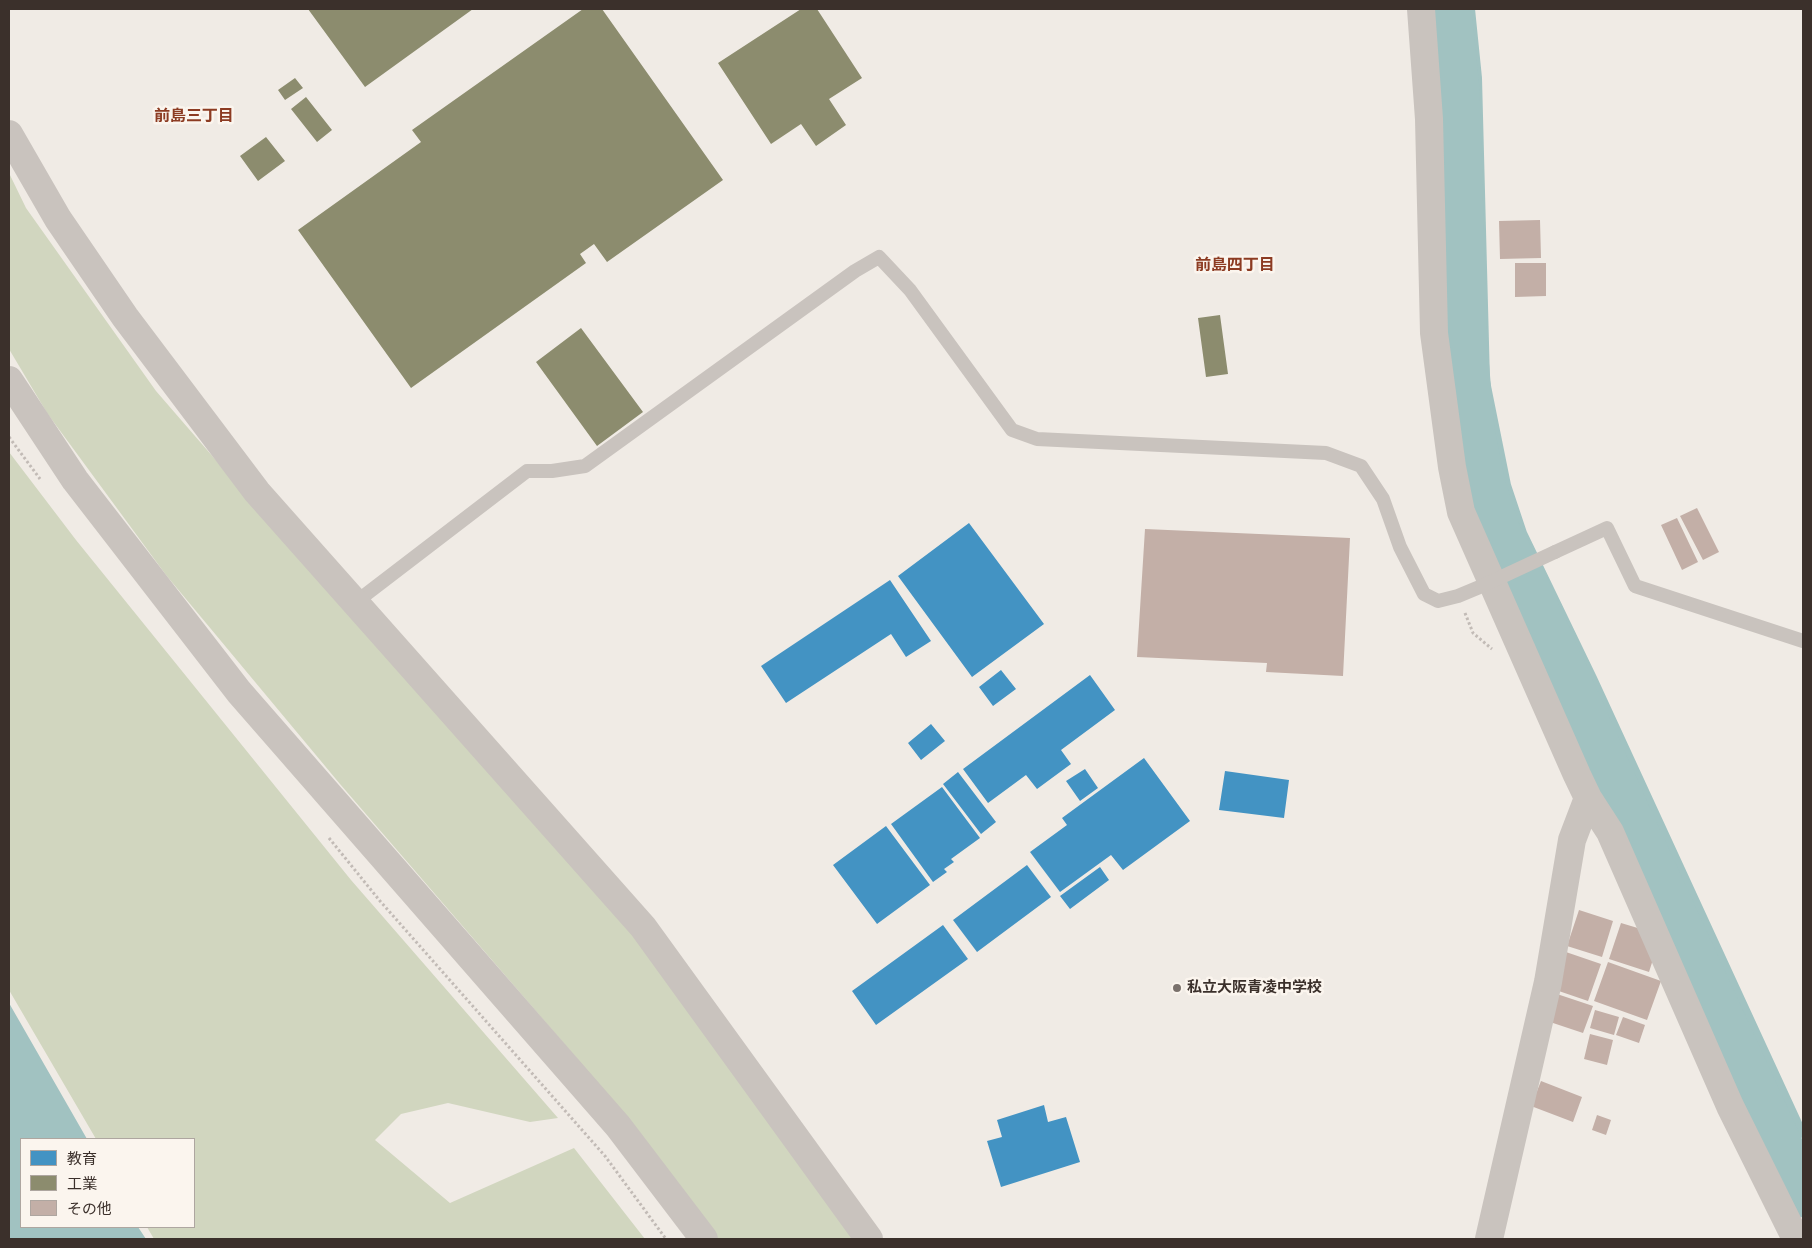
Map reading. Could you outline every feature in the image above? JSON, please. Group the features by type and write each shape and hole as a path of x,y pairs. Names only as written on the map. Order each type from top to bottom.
{"street":[{"path":"1421,9 1429,119 1434,333 1452,467 1461,512 1588,798 1610,832 1730,1106 1797,1232"},
{"path":"9,134 58,219 125,317 257,492 643,927 869,1239"},
{"path":"9,380 75,480 239,692 618,1126 704,1239"},
{"path":"1489,1239 1548,982 1572,840 1588,798"}],"lane":[{"path":"356,602 527,471 552,471 585,466 855,271 879,257 910,290 1012,430 1037,439 1326,453 1361,466 1383,499 1400,547 1424,594 1438,601 1458,596 1482,586 1607,528 1635,586 1803,641"}],"green space":[{"path":"9,173 26,208 156,391 349,614 630,931 854,1239 717,1239 579,1061 340,784 166,575 47,413 9,349"},
{"path":"9,452 76,540 351,880 558,1118 530,1122 448,1103 401,1114 375,1140 450,1203 574,1148 645,1239 154,1239 148,1228 195,1228 195,1138 95,1138 9,990"}],"water":[{"path":"9,1003 86,1138 20,1138 20,1228 139,1228 146,1239 9,1239"}],"building: 教育":[{"path":"969,523 1044,624 972,677 898,576"},
{"path":"890,580 931,641 906,657 891,634 786,703 761,666"},
{"path":"1001,670 1016,689 993,706 979,687"},
{"path":"1090,675 1115,710 1061,750 1071,764 1037,789 1026,775 988,803 963,769"},
{"path":"931,724 945,741 921,760 908,743"},
{"path":"1144,758 1190,821 1123,870 1111,855 1060,892 1030,852 1067,825 1062,818"},
{"path":"1085,769 1098,788 1080,801 1066,781"},
{"path":"1225,771 1289,780 1284,818 1219,810"},
{"path":"958,772 996,822 981,834 943,784"},
{"path":"942,787 980,838 951,859 954,862 944,869 947,872 933,882 891,824"},
{"path":"886,826 930,885 877,924 833,865"},
{"path":"1027,865 1051,897 977,952 953,920"},
{"path":"1100,867 1109,880 1070,909 1060,896"},
{"path":"943,925 968,959 876,1025 852,991"},
{"path":"1044,1105 1048,1122 1066,1117 1080,1162 1001,1187 987,1141 1002,1137 997,1120"}],"building: 工業":[{"path":"308,9 473,9 365,87"},
{"path":"583,9 602,9 723,180 607,262 594,244 580,254 586,263 411,388 298,230 421,142 412,130"},
{"path":"801,9 817,9 862,78 829,99 846,125 816,146 801,124 771,144 718,63"},
{"path":"295,78 303,88 285,100 278,90"},
{"path":"306,97 332,130 317,142 291,109"},
{"path":"266,137 285,161 258,181 240,156"},
{"path":"1220,315 1228,374 1206,377 1198,318"},
{"path":"581,328 643,412 597,446 536,362"}],"building: その他":[{"path":"1540,220 1541,258 1500,259 1499,221"},
{"path":"1515,263 1546,263 1546,296 1515,297"},
{"path":"1697,508 1719,552 1703,560 1680,516"},
{"path":"1677,518 1698,562 1682,570 1661,525"},
{"path":"1145,529 1350,538 1343,676 1266,672 1267,663 1137,657"},
{"path":"1579,910 1613,921 1602,957 1567,946"},
{"path":"1621,923 1641,929 1655,953 1649,972 1609,959"},
{"path":"1563,951 1601,964 1588,1001 1550,988"},
{"path":"1608,962 1661,981 1647,1020 1594,1001"},
{"path":"1557,994 1593,1006 1583,1033 1547,1021"},
{"path":"1595,1010 1619,1017 1614,1035 1590,1028"},
{"path":"1623,1017 1645,1025 1639,1043 1616,1035"},
{"path":"1590,1034 1613,1040 1607,1065 1584,1059"},
{"path":"1541,1081 1582,1097 1573,1122 1531,1106"},
{"path":"1597,1115 1611,1120 1606,1135 1592,1130"}],"waterway":[{"path":"1449,9 1457,89 1465,346 1472,430 1483,485 1498,532 1523,579 1803,1195"},
{"path":"1471,9 1478,78 1486,381 1507,485 1523,533 1593,678 1803,1134"}],"place":[{"name":"私立大阪青凌中学校","path":"1177,988"}],"district":[{"name":"前島三丁目","path":"194,117"},
{"name":"前島四丁目","path":"1235,266"}]}
